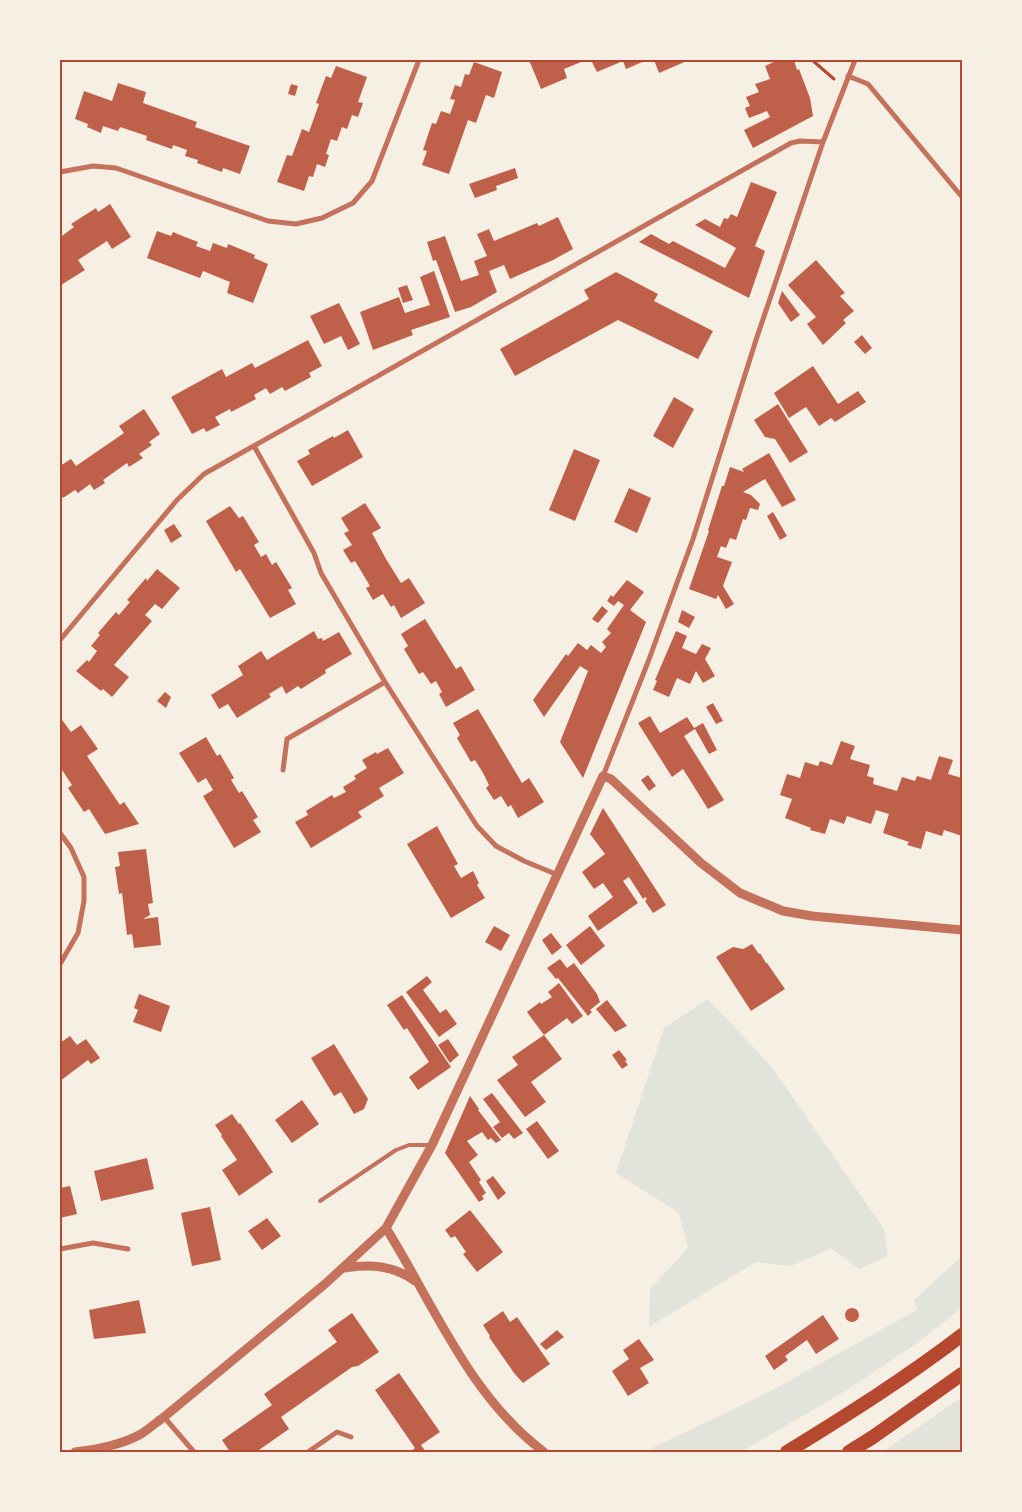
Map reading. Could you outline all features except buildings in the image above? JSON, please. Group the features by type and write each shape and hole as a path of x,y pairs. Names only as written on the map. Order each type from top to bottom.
{"highway":[{"path":"787,1452 857,1410 962,1335"},
{"path":"849,1452 962,1374"}],"street":[{"path":"60,172 94,166 116,168 268,221 296,224 322,218 353,203 372,181 418,60"},
{"path":"76,1452 113,1445 140,1434 164,1417 344,1268 386,1228 432,1145 603,776 648,662 692,538 823,142 855,60"},
{"path":"848,76 868,84 962,196"},
{"path":"60,640 177,500 204,474 791,144 800,141 823,142"},
{"path":"254,446 314,553 321,573 385,682 477,826 496,846 524,861 558,874"},
{"path":"283,770 287,739 385,682"},
{"path":"603,776 611,779 701,863 740,893 783,911 812,916 962,930"},
{"path":"60,833 71,848 84,877 84,901 78,933 60,964"},
{"path":"386,1228 454,1348 514,1426 544,1452"},
{"path":"60,1249 93,1244 128,1249"},
{"path":"344,1268 363,1265 384,1267 408,1275 418,1282"},
{"path":"164,1417 194,1452"},
{"path":"308,1452 337,1432 351,1437"}],"lane":[{"path":"320,1201 396,1150 409,1145 432,1145"}],"path":[{"path":"812,60 844,87"}],"shaded area":[{"path":"708,999 771,1066 884,1229 888,1256 859,1269 831,1248 792,1266 756,1262 649,1327 650,1289 688,1248 679,1213 616,1173 664,1028"},
{"path":"962,1256 962,1308 917,1343 847,1390 741,1452 644,1452 767,1393 917,1310 914,1300"},
{"path":"962,1397 962,1452 882,1452"}]}
